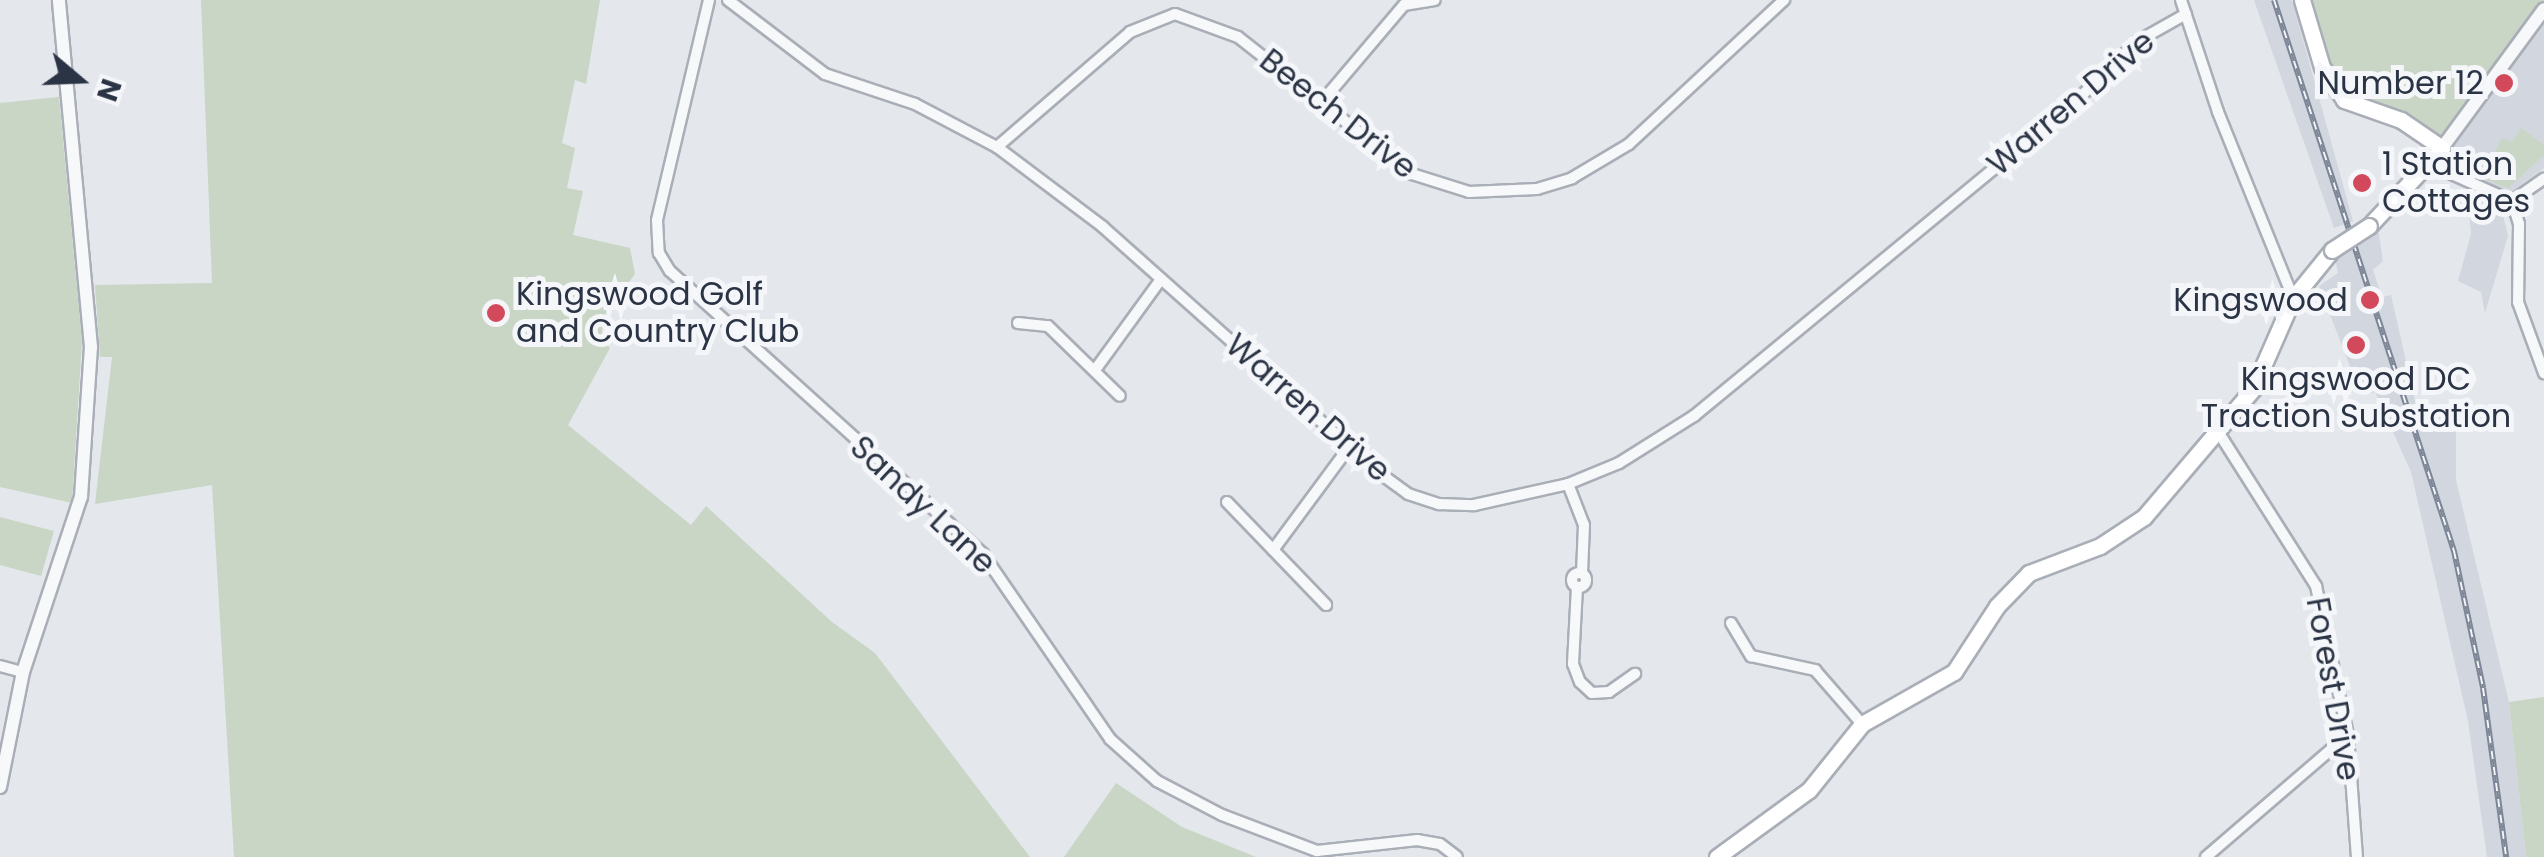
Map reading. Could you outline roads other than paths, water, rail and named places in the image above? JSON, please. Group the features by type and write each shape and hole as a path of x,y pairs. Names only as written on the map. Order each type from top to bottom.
{"main road":[{"path":"1717,857 1810,790 1862,724 1954,672 1996,606 2029,574 2126,533 2253,388 2294,298 2332,250 2369,226 2442,148 2410,124 2344,100 2322,67 2302,0"}],"street":[{"path":"0,788 23,672 81,497 91,347 59,0"},
{"name":"Sandy Lane","path":"709,0 657,220 658,253 670,271 983,554 1110,739 1156,781 1222,815 1317,851 1416,840 1440,844 1458,857"},
{"name":"Warren Drive","path":"728,0 825,74 915,104 998,147 1161,279 1408,494 1439,504 1508,500 1568,484 1619,462 1694,416 2076,100 2138,41 2186,14"},
{"path":"1320,104 1404,4 1435,0"},
{"name":"Beech Drive","path":"998,147 1130,32 1175,14 1238,36 1320,104 1430,182 1490,194 1537,189 1572,178 1629,144 1784,0"},
{"path":"2181,0 2294,298"},
{"path":"2442,148 2544,9"},
{"path":"2430,164 2512,201 2519,224 2518,302 2544,373"},
{"path":"2512,201 2544,179"},
{"path":"1095,370 1161,279"},
{"path":"1018,323 1048,326 1120,396"},
{"name":"Forest Drive","path":"2217,430 2316,586 2348,734 2358,857"},
{"path":"1273,550 1350,446"},
{"path":"1568,484 1584,524 1582,573 1572,578 1577,587 1573,664 1580,682 1592,693 1610,692 1635,674"},
{"path":"1228,502 1326,606"},
{"path":"1731,624 1750,656 1814,670 1862,724"},
{"path":"0,666 23,672"},
{"path":"2206,857 2348,734"}],"railway":[{"path":"2274,0 2454,551 2483,688 2506,857"}],"place":[{"name":"Number 12","path":"2504,83"},
{"name":"1 Station Cottages","path":"2362,183"},
{"name":"Kingswood","path":"2370,300"},
{"name":"Kingswood Golf and Country Club","path":"496,313"},
{"name":"Kingswood DC Traction Substation","path":"2356,345"}]}
